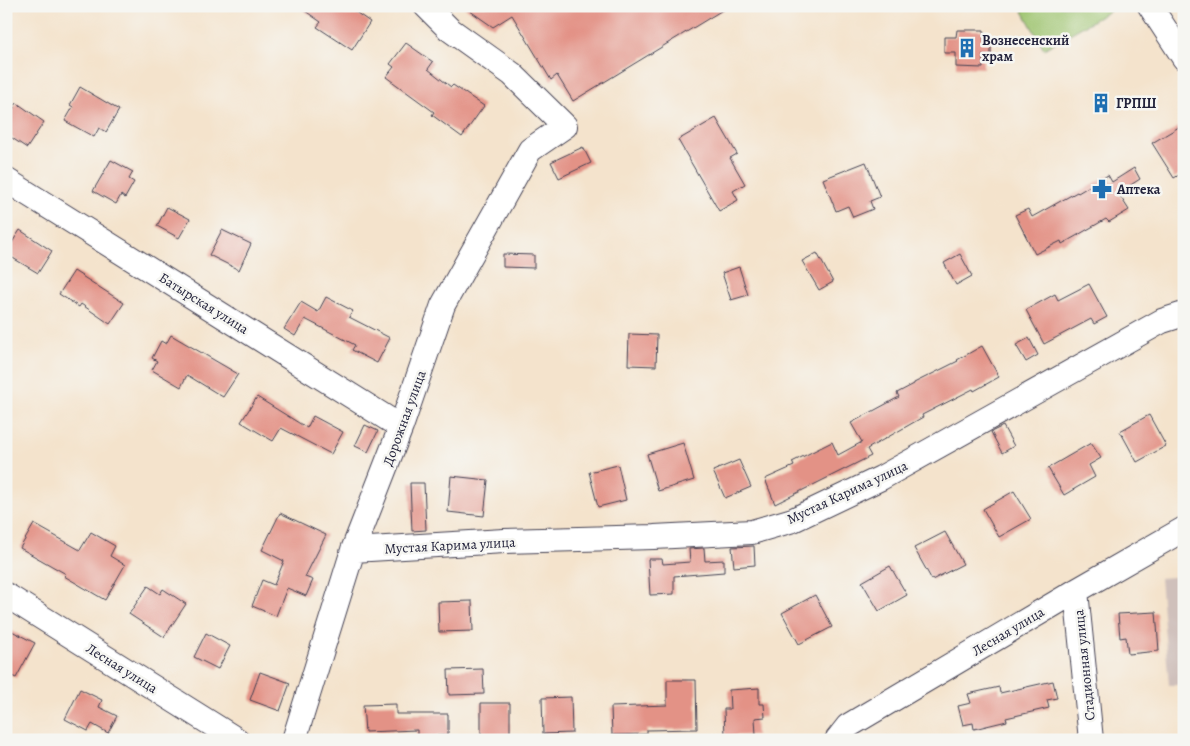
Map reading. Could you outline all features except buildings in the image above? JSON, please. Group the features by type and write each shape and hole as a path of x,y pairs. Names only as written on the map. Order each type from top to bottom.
{"street":[{"name":"Дорожная улица","path":"294,740 353,550 401,428 443,306 530,150 565,126 512,74 449,29 426,6"},
{"path":"1150,6 1184,58"},
{"name":"Батырская улица","path":"6,180 401,428"},
{"name":"Мустая Карима улица","path":"353,550 504,541 752,532 793,520 881,478 1162,321 1184,314"},
{"name":"Лесная улица","path":"837,740 848,726 1184,529"},
{"name":"Стадионная улица","path":"1076,591 1091,740"},
{"name":"Лесная улица","path":"6,595 237,740"}],"shaded area":[{"path":"1184,576 1184,685 1169,685 1160,578"}],"green space":[{"path":"1020,6 1118,6 1044,49"}],"place":[{"name":"Вознесенский храм","path":"967,48"},
{"name":"ГРПШ","path":"1101,103"},
{"name":"Аптека","path":"1102,189"}]}
